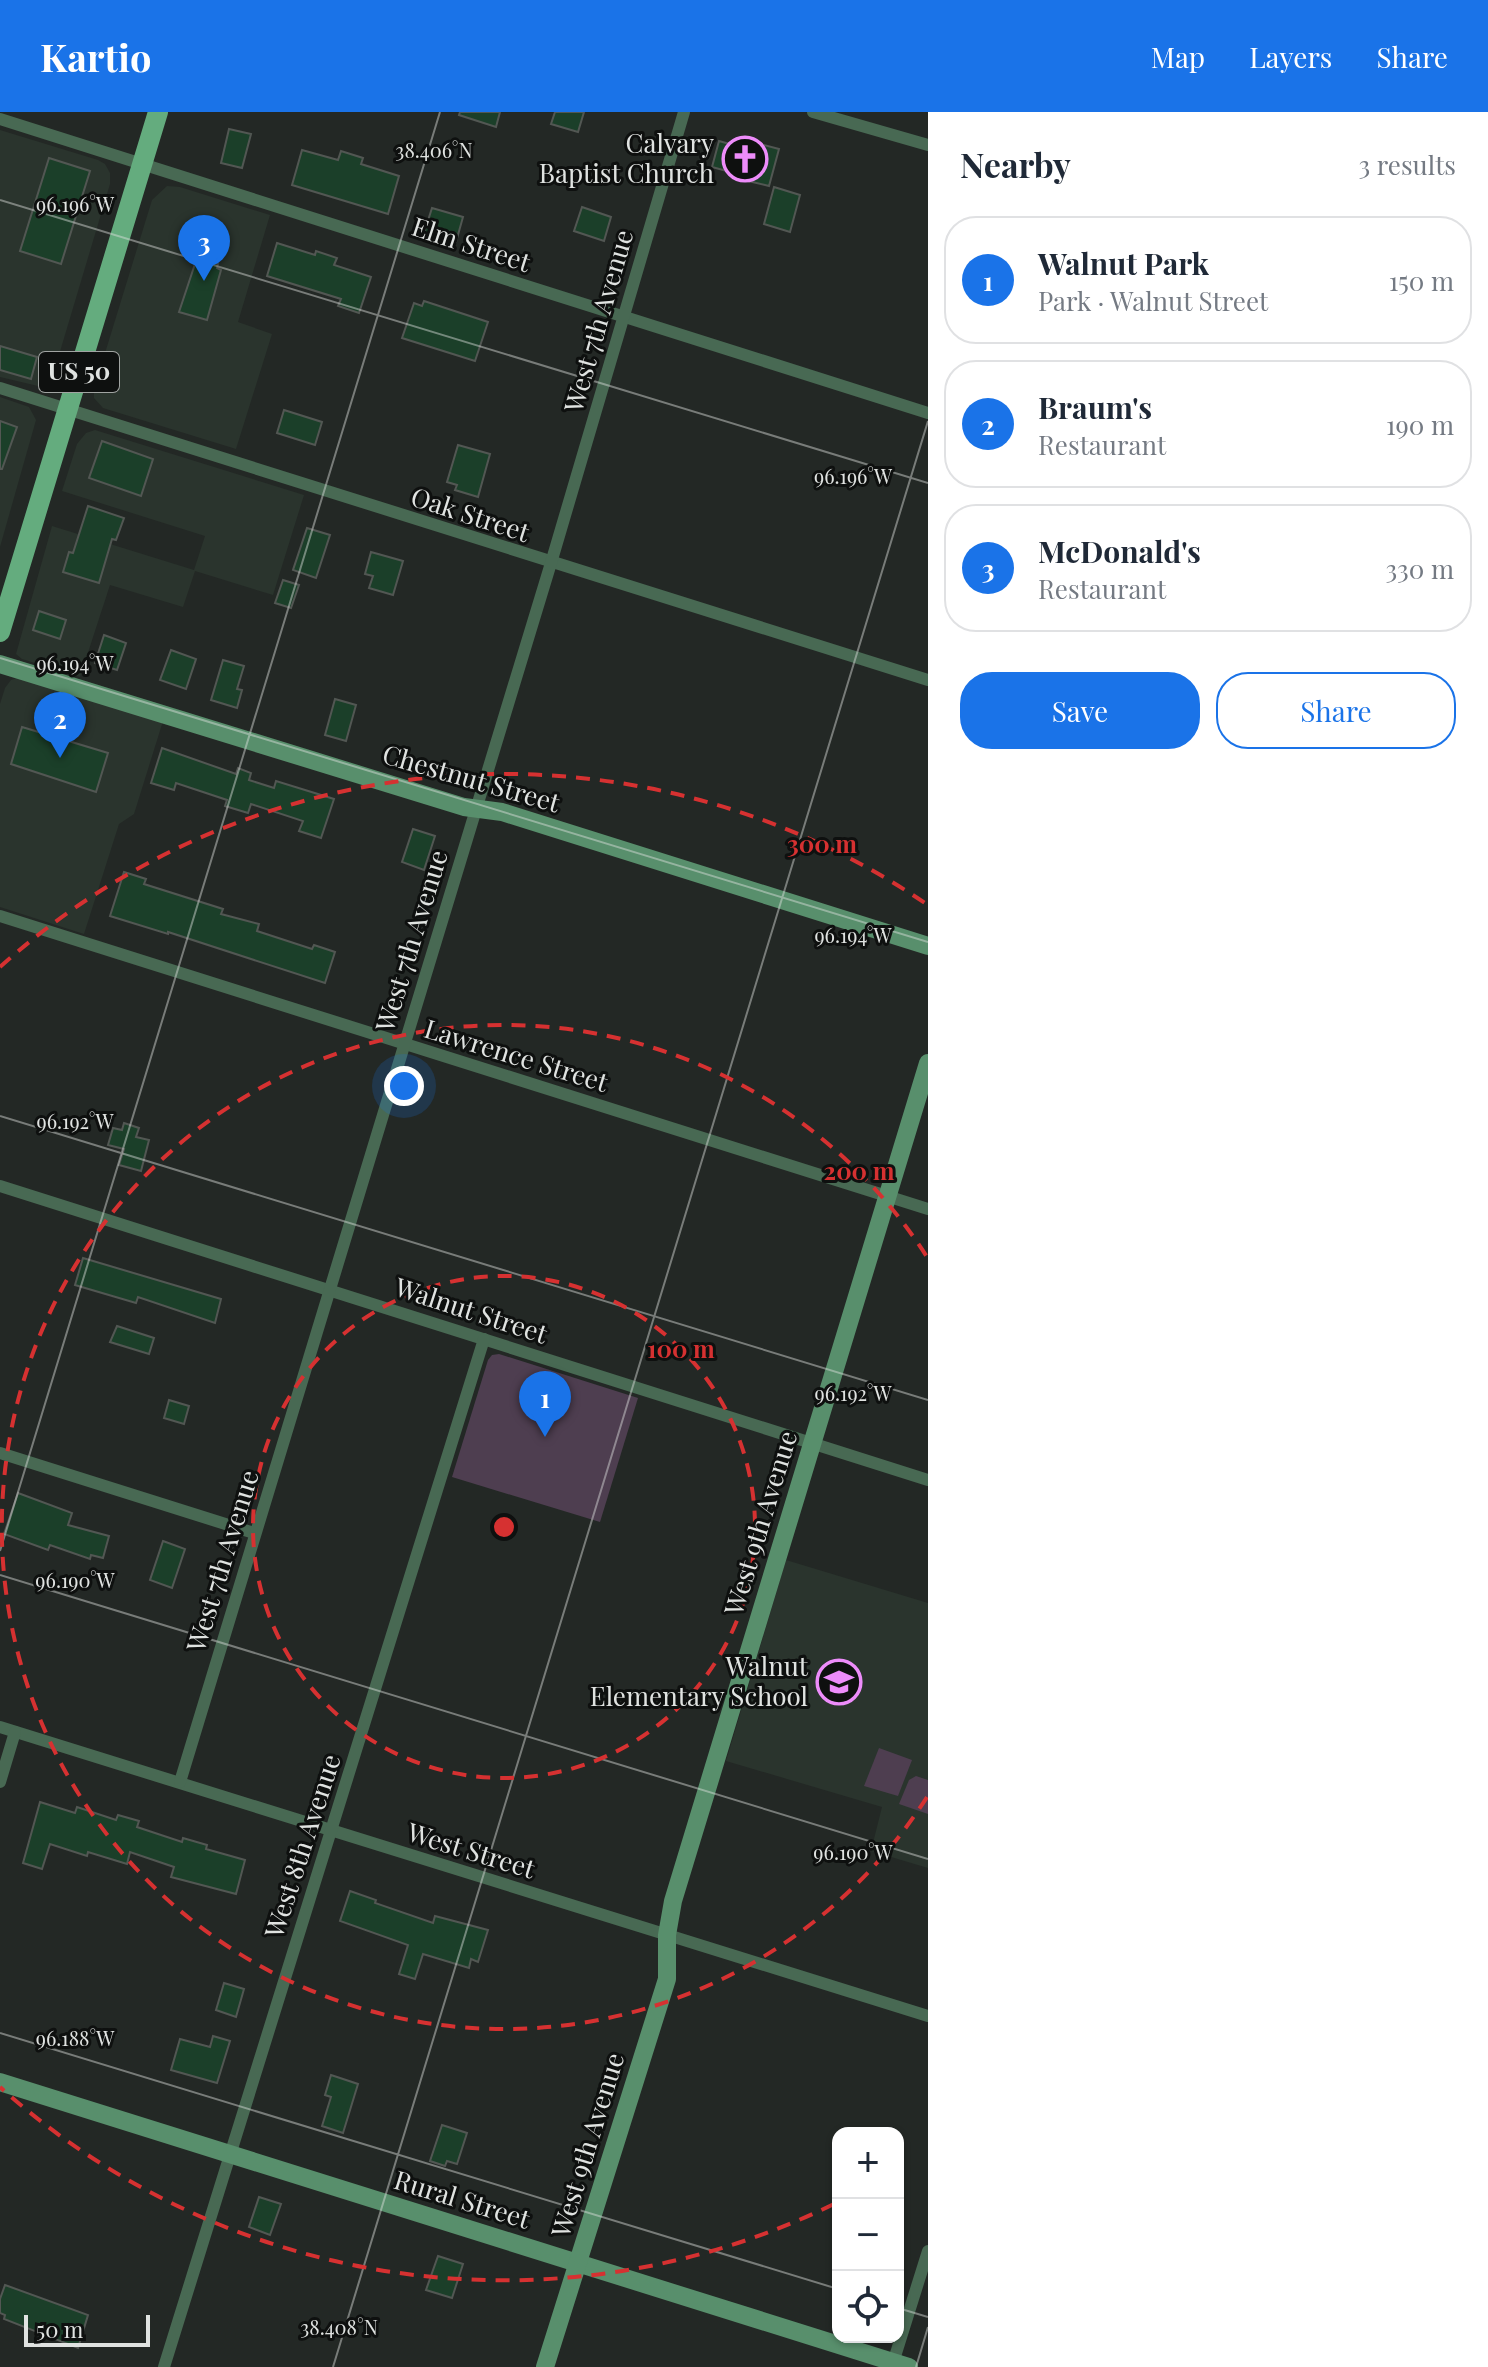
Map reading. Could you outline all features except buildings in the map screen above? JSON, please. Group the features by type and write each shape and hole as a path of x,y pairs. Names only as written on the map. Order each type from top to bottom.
{"main road":[{"name":"US 50","path":"0,632 158,112"}],"street":[{"name":"West 7th Avenue","path":"180,1782 551,563 684,112"},
{"path":"813,112 928,145"},
{"name":"Elm Street","path":"0,119 928,413"},
{"name":"Oak Street","path":"0,388 928,680"},
{"name":"Chestnut Street","path":"0,664 475,809 502,812 928,946"},
{"name":"Lawrence Street","path":"0,916 928,1209"},
{"name":"West 9th Avenue","path":"545,2367 667,1979 667,1935 673,1901 928,1063"},
{"name":"Walnut Street","path":"0,1186 928,1480"},
{"name":"West 8th Avenue","path":"164,2367 484,1339"},
{"path":"0,1453 254,1533"},
{"name":"West Street","path":"0,1727 928,2016"},
{"path":"0,1782 15,1732"},
{"name":"Rural Street","path":"0,2082 898,2365"},
{"path":"898,2365 928,2251"}],"shaded area":[{"path":"0,130 98,160 105,164 110,173 110,184 53,375 38,386 0,377"},
{"path":"167,186 180,187 270,215 238,322 272,334 236,449 103,408 94,398 94,389 152,200"},
{"path":"0,397 29,407 36,420 0,547"},
{"path":"95,430 304,495 273,595 195,571 183,607 110,585 80,677 22,659 16,654 52,526 194,570 205,536 62,491 77,444 86,433"},
{"path":"17,678 163,721 134,814 119,824 84,934 0,907 0,704 5,688"},
{"path":"499,1354 638,1398 600,1522 452,1477 488,1360 492,1355"},
{"name":"Walnut Elementary School","path":"786,1560 928,1603 928,1868 871,1851 882,1807 726,1761"},
{"path":"879,1748 912,1760 898,1796 864,1786"},
{"path":"916,1776 928,1780 928,1814 899,1804 909,1780"}],"place":[{"name":"Calvary Baptist Church","path":"745,159"},
{"name":"McDonald's","path":"204,281"},
{"name":"Braum's","path":"60,758"},
{"name":"Walnut Park","path":"545,1437"},
{"name":"Walnut Elementary School","path":"839,1682"}]}
